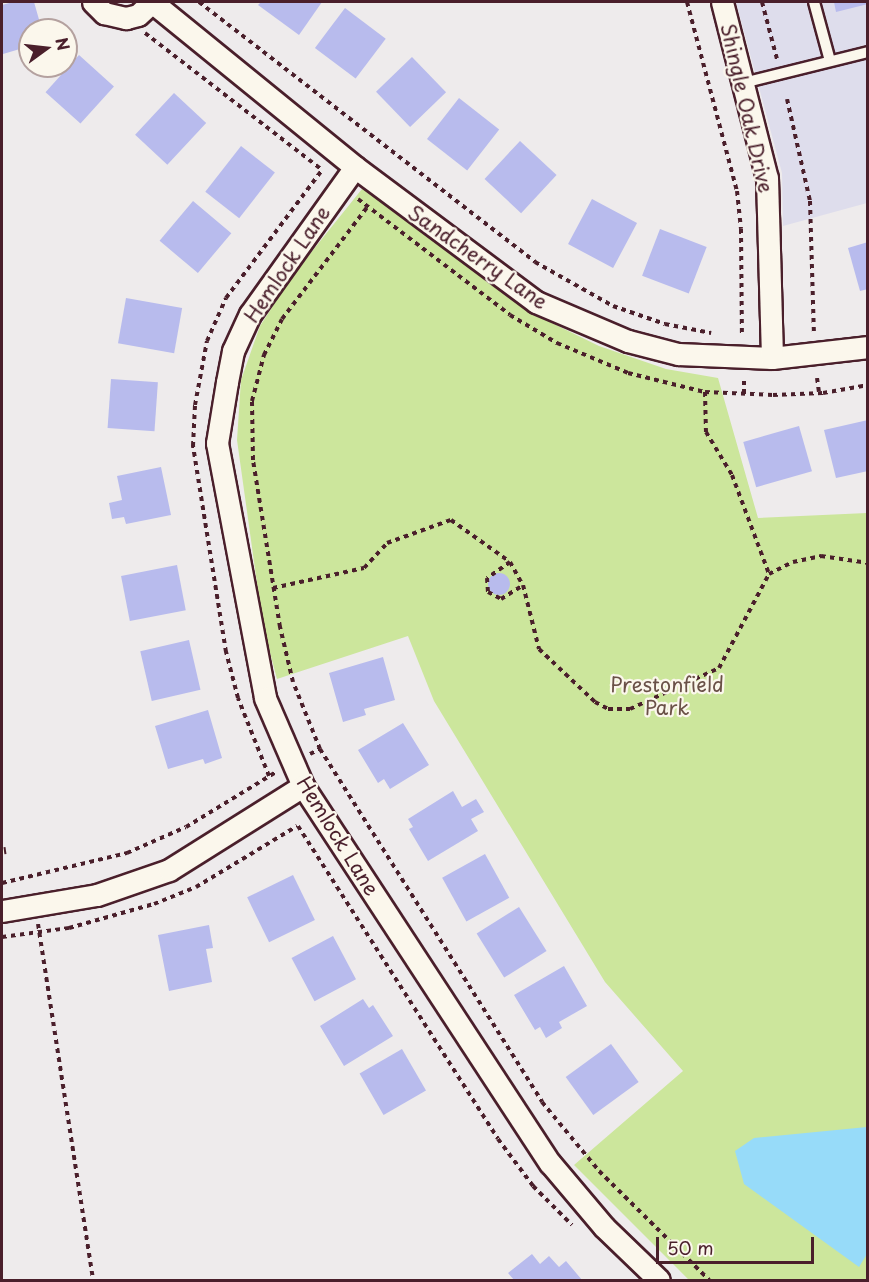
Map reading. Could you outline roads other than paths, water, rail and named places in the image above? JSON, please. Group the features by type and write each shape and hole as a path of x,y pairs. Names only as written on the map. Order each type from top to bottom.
{"street":[{"name":"Sandcherry Lane","path":"93,2 104,12 126,18 138,15 152,2 355,167 490,270 536,302 579,322 628,341 678,354 772,358 867,348"},
{"name":"Shingle Oak Drive","path":"722,2 767,178 772,358"},
{"name":"Hemlock Lane","path":"355,167 250,314 233,351 217,443 265,698 303,786 550,1163 604,1227 659,1281"},
{"path":"2,911 97,895 169,870 303,786"}],"lane":[{"path":"814,2 830,61"},
{"path":"743,83 867,52"}],"water":[{"path":"867,1127 867,1254 859,1267 744,1184 735,1151 754,1138"}],"railway":[{"path":"2,847 3,854"}],"park label":[{"name":"Prestonfield Park","path":"667,696"}]}
